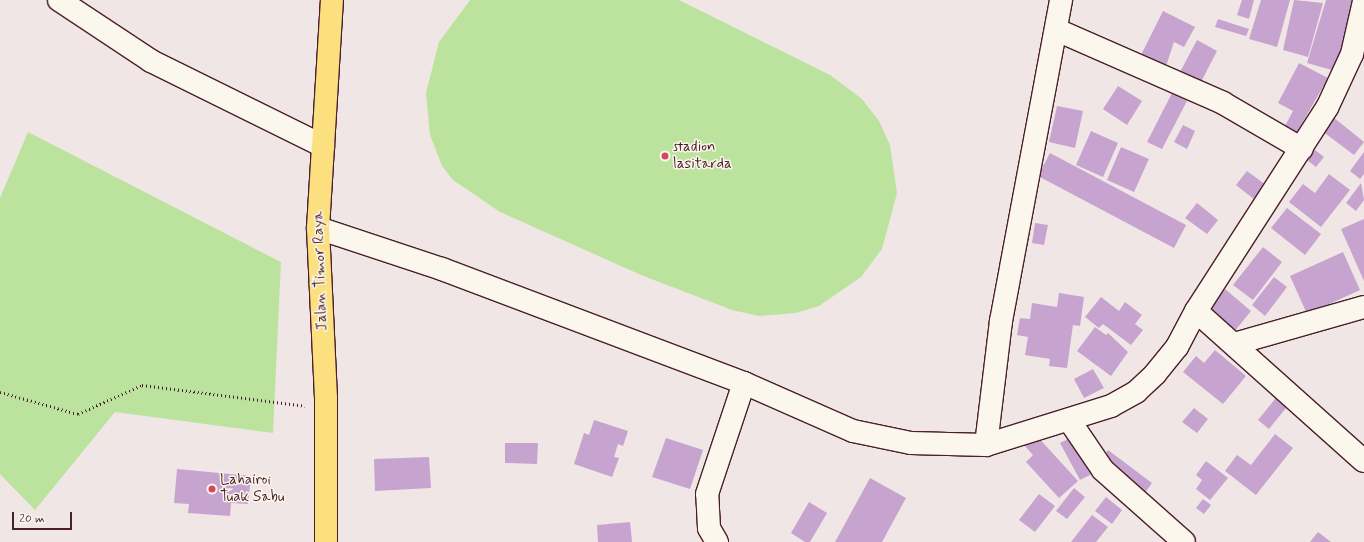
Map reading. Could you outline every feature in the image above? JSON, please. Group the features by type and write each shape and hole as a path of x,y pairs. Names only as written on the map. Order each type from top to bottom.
{"highway":[{"name":"Jalan Timor Raya","path":"326,542 326,408 318,228 332,0"}],"street":[{"path":"59,0 151,61 323,146"},
{"path":"986,445 1001,321 1057,30 1060,0"},
{"path":"318,228 442,269 744,383 853,431 910,444 986,445 1069,420 1136,392 1177,348 1196,311 1302,149 1341,81 1352,54 1364,1"},
{"path":"1057,30 1222,103 1302,149"},
{"path":"1234,344 1364,307"},
{"path":"1196,311 1364,461"},
{"path":"717,542 709,528 707,494 744,383"},
{"path":"1069,420 1103,470 1184,542"}],"path":[{"path":"0,392 78,414 142,385 326,408"}],"green space":[{"name":"stadion lasitarda","path":"470,0 679,0 830,75 862,99 879,121 890,145 897,193 882,249 861,277 819,306 796,313 759,316 732,310 641,275 500,212 453,180 442,166 430,135 426,93 439,42"},
{"path":"28,132 281,262 273,433 115,412 35,510 0,474 0,198"}],"building":[{"path":"1242,0 1254,0 1249,19 1237,15"},
{"path":"1261,0 1290,0 1277,47 1249,39"},
{"path":"1294,0 1323,3 1308,57 1283,50"},
{"path":"1326,0 1361,0 1339,72 1307,63"},
{"path":"1163,11 1195,27 1184,47 1174,42 1165,69 1140,57"},
{"path":"1218,19 1249,29 1246,36 1215,27"},
{"path":"1197,40 1217,51 1201,82 1180,72"},
{"path":"1299,63 1328,78 1297,132 1285,126 1293,111 1278,103"},
{"path":"1118,86 1142,101 1127,125 1103,109"},
{"path":"1172,93 1187,101 1162,149 1147,142"},
{"path":"1057,106 1083,111 1075,148 1049,142"},
{"path":"1333,117 1364,142 1354,155 1322,131"},
{"path":"1183,125 1195,131 1187,149 1174,142"},
{"path":"1091,131 1118,143 1103,177 1076,165"},
{"path":"1121,147 1149,159 1134,192 1107,180"},
{"path":"1315,150 1324,157 1316,167 1307,160"},
{"path":"1364,152 1364,174 1360,179 1350,171"},
{"path":"1050,153 1186,225 1174,248 1038,176"},
{"path":"1247,171 1266,185 1255,200 1236,185"},
{"path":"1329,174 1350,190 1321,227 1289,202 1303,184 1315,193"},
{"path":"1361,183 1364,200 1356,211 1346,203"},
{"path":"1197,203 1218,220 1207,234 1185,218"},
{"path":"1287,208 1321,234 1305,255 1271,228"},
{"path":"1364,219 1364,281 1341,229"},
{"path":"1035,223 1048,225 1044,245 1032,243"},
{"path":"1263,247 1282,262 1253,300 1233,285"},
{"path":"1343,252 1360,290 1307,314 1290,276"},
{"path":"1274,277 1287,287 1265,316 1252,305"},
{"path":"1225,289 1251,311 1234,332 1207,310"},
{"path":"1059,293 1084,297 1080,326 1073,325 1067,368 1049,366 1050,359 1025,355 1028,337 1017,335 1020,318 1030,319 1032,303 1057,307"},
{"path":"1101,297 1119,311 1125,302 1142,315 1135,324 1143,330 1131,345 1103,324 1099,328 1085,317"},
{"path":"1095,327 1106,335 1108,333 1128,352 1111,376 1077,351"},
{"path":"1215,350 1246,376 1223,404 1183,372 1196,356 1204,363"},
{"path":"1093,369 1104,388 1084,398 1074,379"},
{"path":"1279,394 1290,403 1269,429 1258,420"},
{"path":"1194,408 1208,419 1197,433 1182,422"},
{"path":"594,420 628,431 623,446 618,444 614,457 619,458 612,477 574,464 584,433 589,435"},
{"path":"1275,434 1293,448 1256,495 1225,471 1237,455 1251,465"},
{"path":"1036,435 1078,481 1059,498 1026,462 1033,455 1024,445"},
{"path":"1074,436 1094,473 1080,480 1060,443"},
{"path":"666,438 703,450 690,489 652,477"},
{"path":"505,443 538,443 537,464 505,463"},
{"path":"1108,450 1152,483 1145,493 1101,460"},
{"path":"429,457 431,488 375,491 374,459"},
{"path":"1206,461 1228,478 1210,500 1196,489 1202,480 1196,475"},
{"name":"Lahairoi Tuak Sabu","path":"177,469 251,476 248,504 231,503 230,516 188,513 189,504 174,503"},
{"path":"870,478 906,498 882,542 835,542"},
{"path":"1074,488 1085,497 1067,519 1056,511"},
{"path":"1039,494 1055,506 1035,532 1019,520"},
{"path":"1106,497 1122,510 1112,524 1095,511"},
{"path":"1203,499 1211,505 1204,514 1196,508"},
{"path":"809,502 827,513 810,542 805,542 791,533"},
{"path":"1092,515 1108,527 1096,542 1071,542"},
{"path":"630,522 632,542 598,542 597,525"},
{"path":"1318,532 1331,542 1310,542"}],"place":[{"name":"stadion lasitarda","path":"665,156"},
{"name":"Lahairoi Tuak Sabu","path":"212,489"}]}
